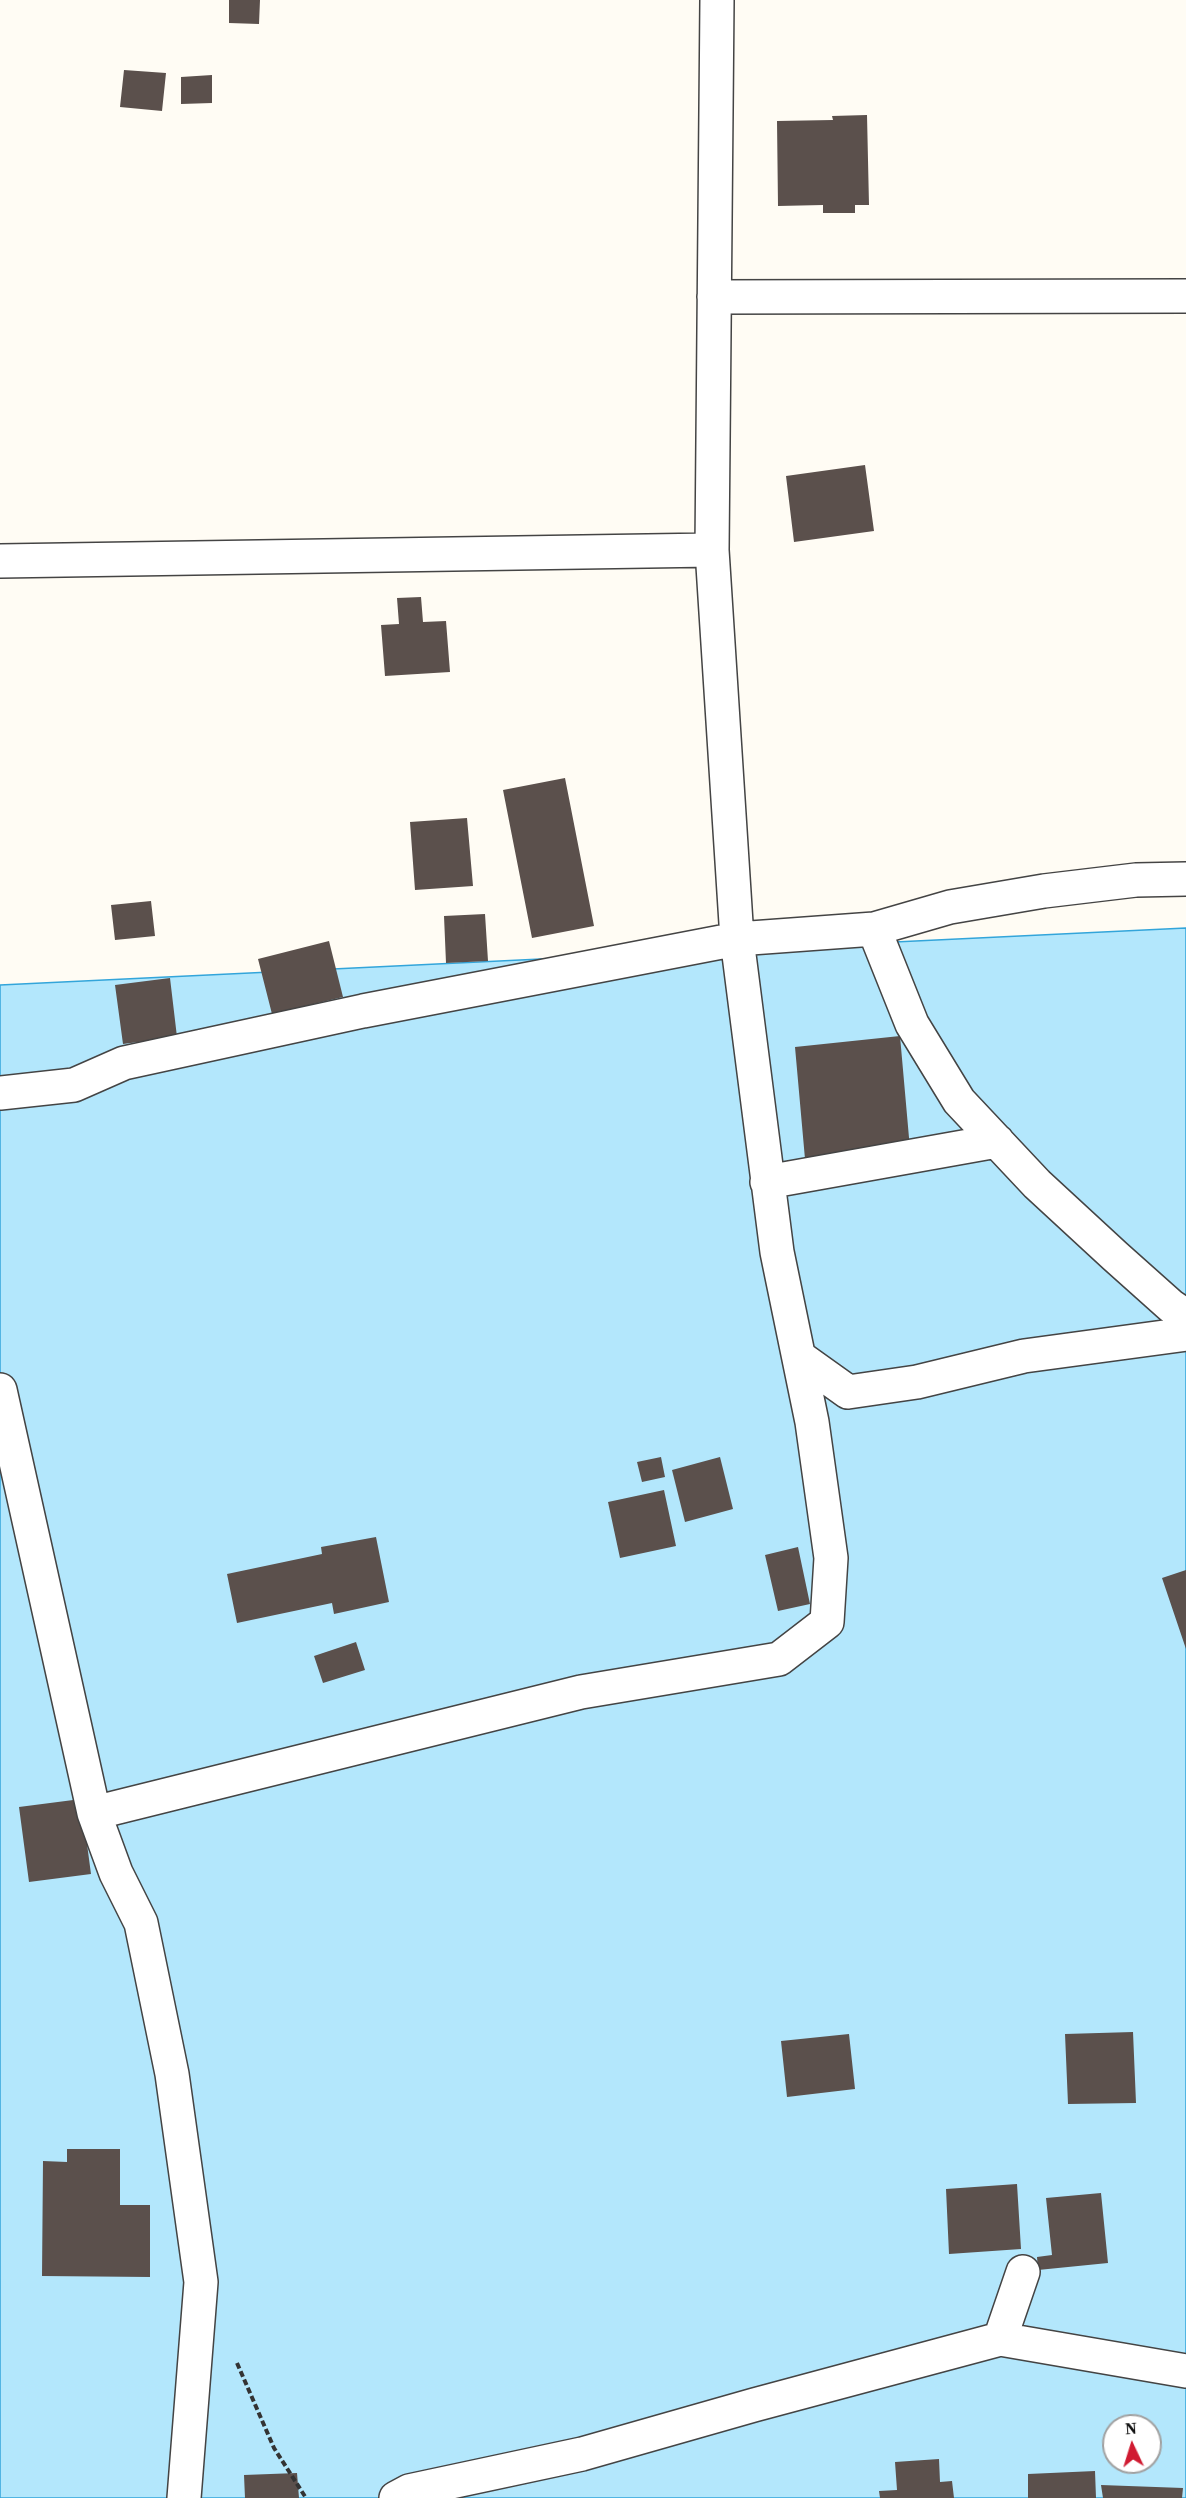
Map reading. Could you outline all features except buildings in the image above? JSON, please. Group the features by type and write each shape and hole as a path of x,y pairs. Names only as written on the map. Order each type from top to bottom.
{"street":[{"path":"94,1813 581,1692 779,1659 827,1622 831,1558 812,1422 777,1252 737,939 712,550 717,0"},
{"path":"714,297 1186,296"},
{"path":"0,561 712,550"},
{"path":"0,1094 74,1085 124,1064 147,1058 363,1011 737,939 874,929 950,907 1044,891 1136,880 1186,879"},
{"path":"874,929 912,1024 959,1101 1037,1184 1186,1317"},
{"path":"767,1182 998,1141"},
{"path":"799,1357 848,1392 916,1382 1024,1356 1186,1334"},
{"path":"0,1390 94,1813 116,1873 141,1923 172,2074 201,2282 184,2498"},
{"path":"1000,2339 1023,2272"},
{"path":"396,2498 409,2491 582,2454 1000,2339 1186,2371"}],"path":[{"path":"233,2355 274,2448 306,2498"}],"water":[{"path":"1186,928 1186,2498 0,2498 0,985"}]}
